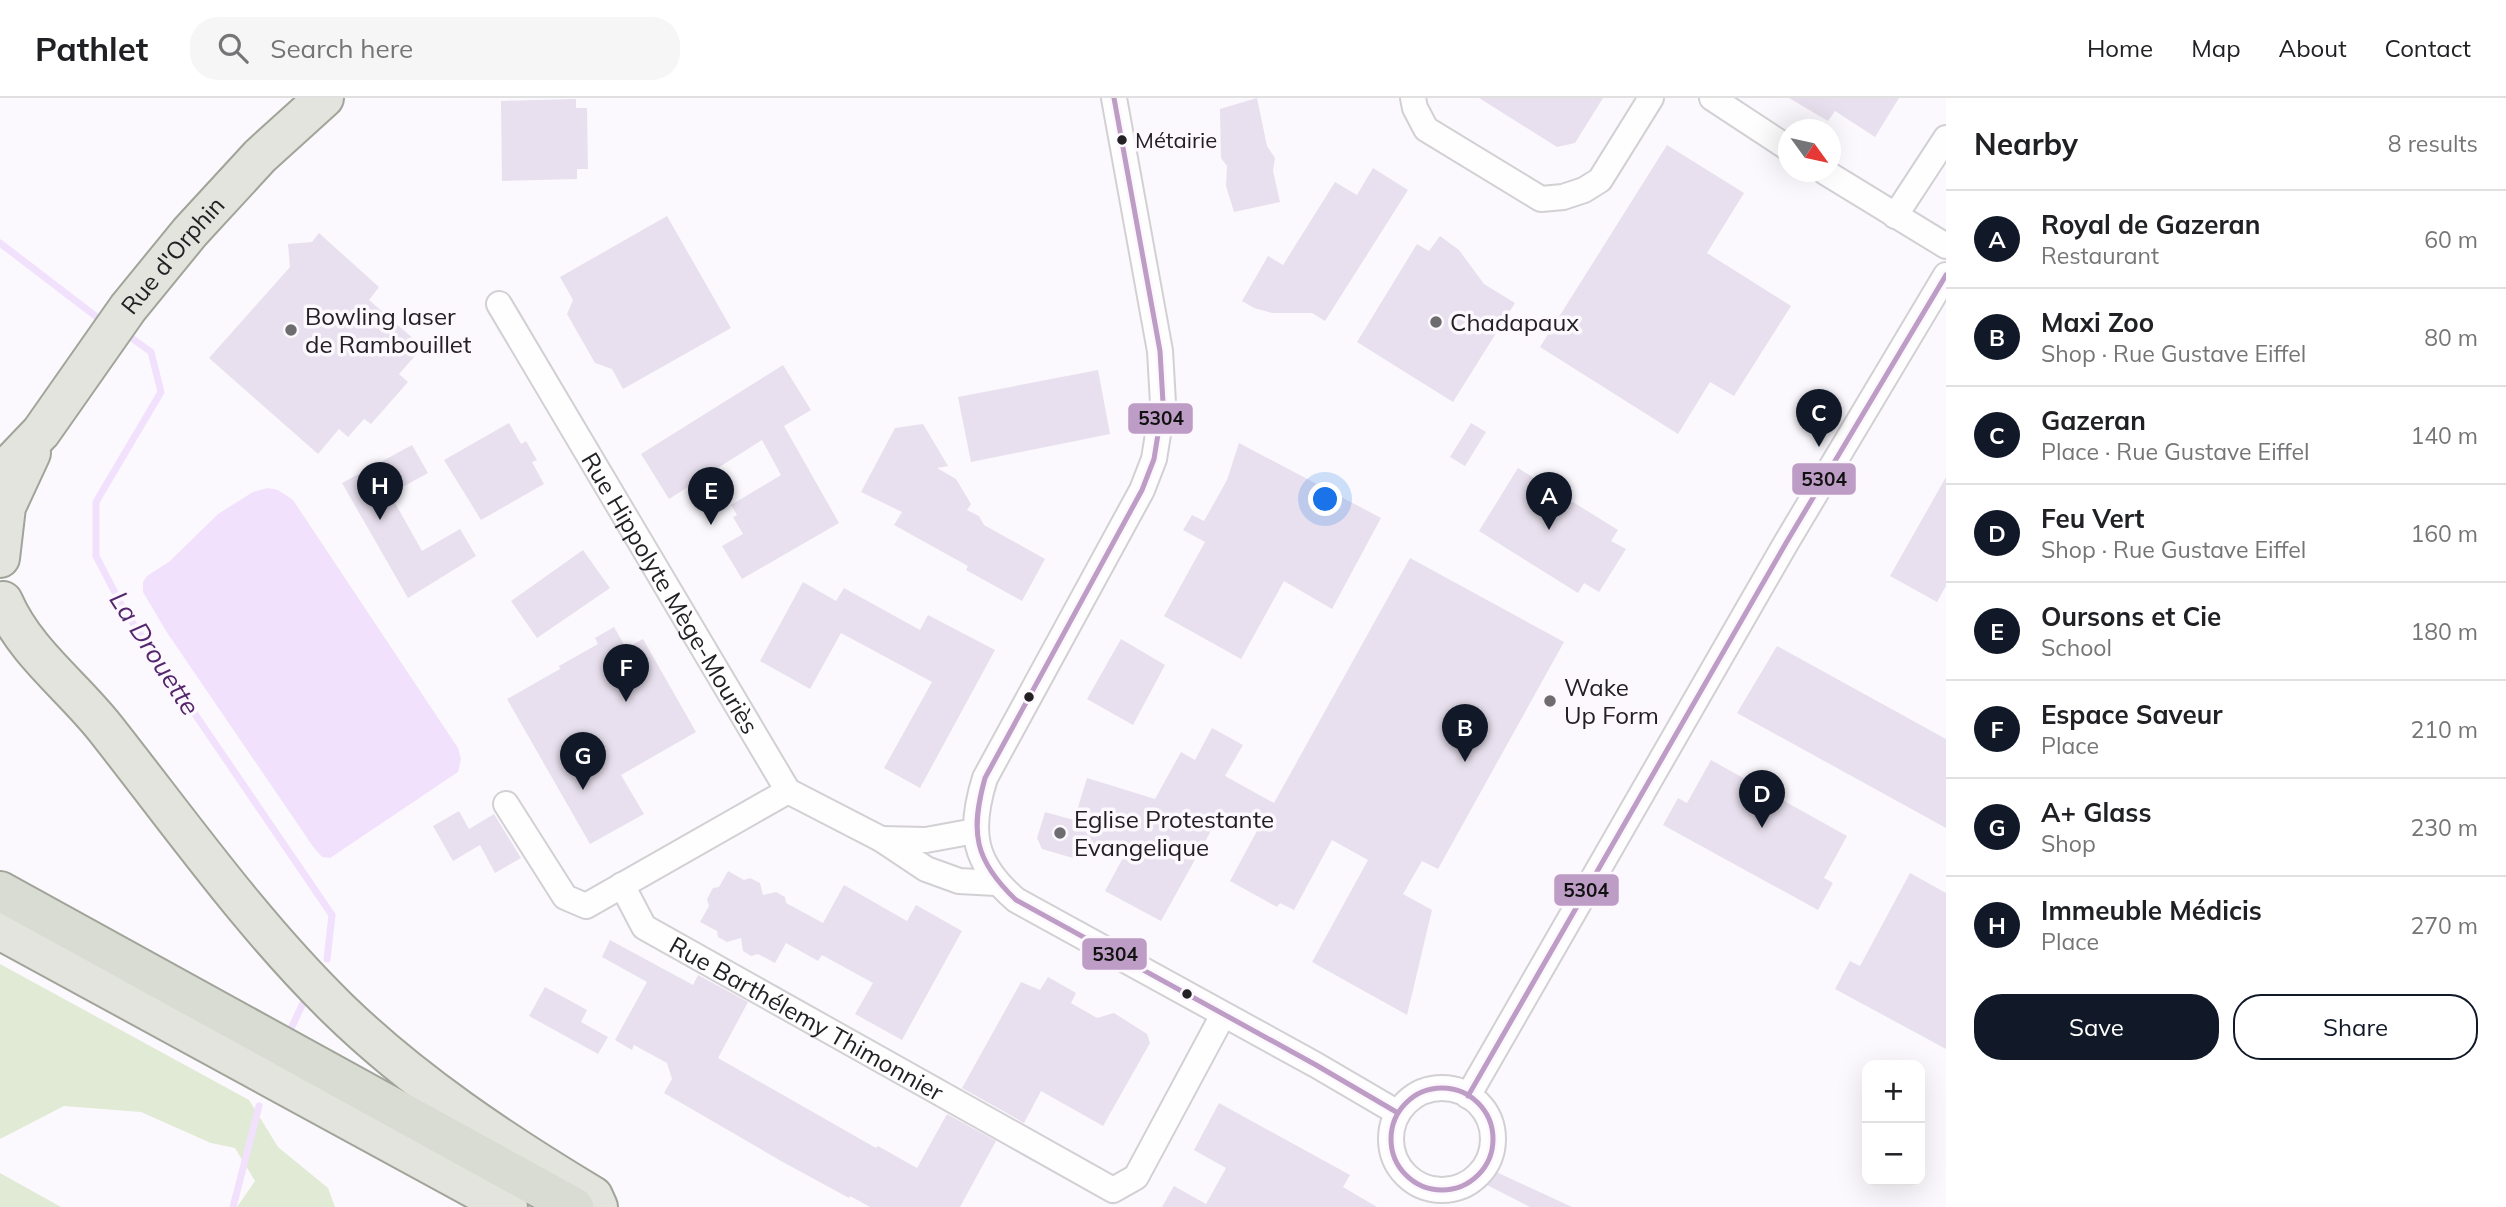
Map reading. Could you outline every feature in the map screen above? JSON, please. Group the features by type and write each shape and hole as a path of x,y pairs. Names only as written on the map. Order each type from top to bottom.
{"highway":[{"path":"0,891 574,1207"}],"main road":[{"name":"Rue d'Orphin","path":"0,475 41,432 128,309 190,232 260,156 324,98"},
{"name":"Rue d'Orphin","path":"1,604 5,579 0,557 6,507 41,432"},
{"path":"1,604 27,644 96,717 298,968 383,1050 513,1147 593,1196 598,1207"},
{"path":"0,930 508,1207"}],"street":[{"path":"1114,98 1160,351 1163,403 1154,459 1142,490 985,778 977,804 975,831 980,856 996,883 1016,900 1398,1113"},
{"path":"1413,98 1426,129 1541,199 1563,197 1584,190 1600,180 1651,98"},
{"path":"1712,98 1778,141"},
{"path":"1895,216 1946,138"},
{"path":"1841,182 1946,246"},
{"path":"1468,1096 1786,543 1946,275"},
{"name":"Rue Hippolyte Mège-Mouriès","path":"499,304 788,790"},
{"path":"506,804 565,897 586,906 788,790 881,839 926,869 959,881 996,883"},
{"path":"881,839 926,840 975,831"},
{"name":"Rue Barthélemy Thimonnier","path":"622,885 644,927 1112,1190 1136,1177 1223,1015"},
{"path":"1445,1088 1468,1096 1483,1109 1490,1124 1493,1139 1491,1153 1484,1168 1473,1180 1443,1191 1414,1182 1402,1172 1394,1160 1391,1130 1398,1113 1415,1096 1427,1090 1445,1088"}],"green space":[{"path":"0,964 249,1100 278,1147 328,1188 335,1207 237,1207 255,1181 235,1148 211,1143 141,1112 64,1106 0,1139"},
{"path":"0,1173 61,1207 0,1207"}],"shaded area":[{"path":"268,488 278,490 293,500 458,748 461,759 458,772 330,858 322,857 314,848 166,631 143,592 143,582 147,576 170,561 218,514 253,492"}],"building":[{"path":"1257,98 1267,146 1275,158 1273,171 1280,202 1234,212 1226,186 1227,166 1221,158 1220,109"},
{"path":"1479,98 1603,98 1575,143 1557,147"},
{"path":"1789,98 1899,98 1875,137 1835,111 1829,119 1825,119"},
{"path":"576,99 576,108 587,108 588,169 577,169 577,179 502,181 501,101"},
{"path":"1667,145 1744,193 1707,253 1791,306 1734,396 1710,382 1678,434 1540,347"},
{"path":"1373,168 1408,190 1325,321 1312,313 1272,313 1242,301 1268,256 1283,265 1335,182 1357,195"},
{"path":"667,216 731,328 623,389 612,369 595,363 567,314 573,300 560,277"},
{"path":"319,233 379,287 369,300 423,347 399,374 408,382 371,424 364,419 348,437 339,429 318,454 209,358 290,267 288,244 312,242"},
{"name":"Chadapaux","path":"1440,236 1459,250 1484,284 1515,303 1453,402 1357,342 1417,244 1429,251"},
{"path":"783,365 811,410 784,426 839,523 742,579 722,546 743,534 733,517 737,515 731,505 781,475 762,440 669,499 641,454"},
{"path":"1098,370 1110,434 971,462 958,397"},
{"path":"509,423 521,444 526,441 537,460 532,462 544,484 481,520 444,460"},
{"path":"1471,423 1486,432 1465,466 1450,457"},
{"path":"923,424 948,466 937,468 956,479 971,504 967,510 979,516 984,525 1045,559 1022,601 966,570 968,566 894,525 902,512 861,492 895,428"},
{"path":"1239,443 1381,518 1332,609 1284,581 1241,659 1164,616 1205,542 1183,530 1192,515 1204,521 1227,480"},
{"path":"412,445 428,473 390,494 422,551 460,529 476,556 408,598 342,483"},
{"path":"1518,468 1618,530 1611,541 1626,549 1599,592 1584,583 1578,593 1479,531"},
{"path":"1946,477 1946,586 1937,602 1890,576"},
{"path":"583,550 610,588 537,638 511,601"},
{"path":"1410,558 1564,642 1438,869 1422,861 1403,894 1432,910 1407,1015 1312,962 1368,860 1332,840 1294,910 1280,903 1277,907 1230,881 1258,829 1222,811 1161,921 1105,891 1124,856 1077,842 1073,858 1042,849 1037,838 1045,812 1074,820 1087,778 1155,799 1181,752 1195,760 1212,728 1243,745 1225,776 1274,803"},
{"path":"803,582 836,601 844,588 920,630 928,615 995,650 920,788 884,768 932,682 841,633 810,689 760,661"},
{"path":"614,627 626,648 643,639 696,732 621,775 644,814 590,844 507,699 598,644 595,638"},
{"path":"1121,639 1165,665 1133,725 1087,699"},
{"path":"1777,646 1946,739 1946,828 1737,713"},
{"path":"1711,760 1847,836 1824,878 1833,883 1818,910 1663,825 1678,798 1687,803"},
{"path":"459,811 469,829 494,814 521,858 495,873 480,845 453,861 433,826"},
{"path":"728,871 744,880 750,878 760,883 763,895 776,892 785,897 786,903 823,923 844,885 907,921 916,905 962,931 902,1040 855,1014 873,983 822,955 818,961 786,943 775,963 758,954 751,956 743,951 741,938 727,942 718,937 717,931 700,922 709,906 707,899 713,888 719,887"},
{"path":"1910,873 1946,893 1946,1049 1835,989 1850,961 1860,966"},
{"path":"610,940 693,985 698,975 748,1002 718,1058 876,1148 878,1146 917,1168 947,1114 996,1141 960,1207 870,1207 781,1161 664,1093 672,1079 667,1063 634,1045 632,1050 615,1040 647,982 602,957"},
{"path":"1048,977 1076,993 1071,1003 1097,1018 1114,1013 1147,1034 1150,1043 1103,1126 1041,1091 1024,1123 962,1088 1021,982 1040,990"},
{"path":"545,987 587,1010 581,1022 608,1037 598,1054 529,1016"},
{"path":"1219,1103 1350,1175 1343,1187 1377,1207 1162,1207 1174,1186 1206,1204 1226,1168 1194,1150"},
{"path":"1492,1170 1572,1207 1530,1207 1485,1184"}],"waterway":[{"name":"La Drouette","path":"0,243 98,318"},
{"name":"La Drouette","path":"133,339 151,352 161,392 96,502 96,556 124,610 332,915 327,959"},
{"name":"La Drouette","path":"288,1035 304,1001"},
{"name":"La Drouette","path":"233,1207 259,1106"}],"transit line":[{"name":"5304","path":"1114,98 1160,351 1163,403 1154,459 1142,490 985,778 978,814 979,844 991,872 1016,900 1398,1113"},
{"name":"5304","path":"1468,1096 1786,543 1946,275"},
{"name":"5304","path":"1442,1088 1461,1092 1478,1103 1489,1120 1493,1139 1489,1158 1478,1175 1461,1186 1442,1190 1423,1186 1406,1175 1395,1158 1391,1139 1395,1120 1406,1103 1423,1092 1442,1088"}],"place":[{"name":"Métairie","path":"1122,140"},
{"name":"Chadapaux","path":"1436,322"},
{"name":"Bowling laser de Rambouillet","path":"291,330"},
{"name":"Gazeran","path":"1819,447"},
{"name":"Immeuble Médicis","path":"380,520"},
{"name":"Oursons et Cie","path":"711,525"},
{"name":"Royal de Gazeran","path":"1549,530"},
{"name":"Wake Up Form","path":"1550,701"},
{"name":"Espace Saveur","path":"626,702"},
{"name":"Maxi Zoo","path":"1465,762"},
{"name":"A+ Glass","path":"583,790"},
{"name":"Feu Vert","path":"1762,828"},
{"name":"Eglise Protestante Evangelique","path":"1060,833"}]}
